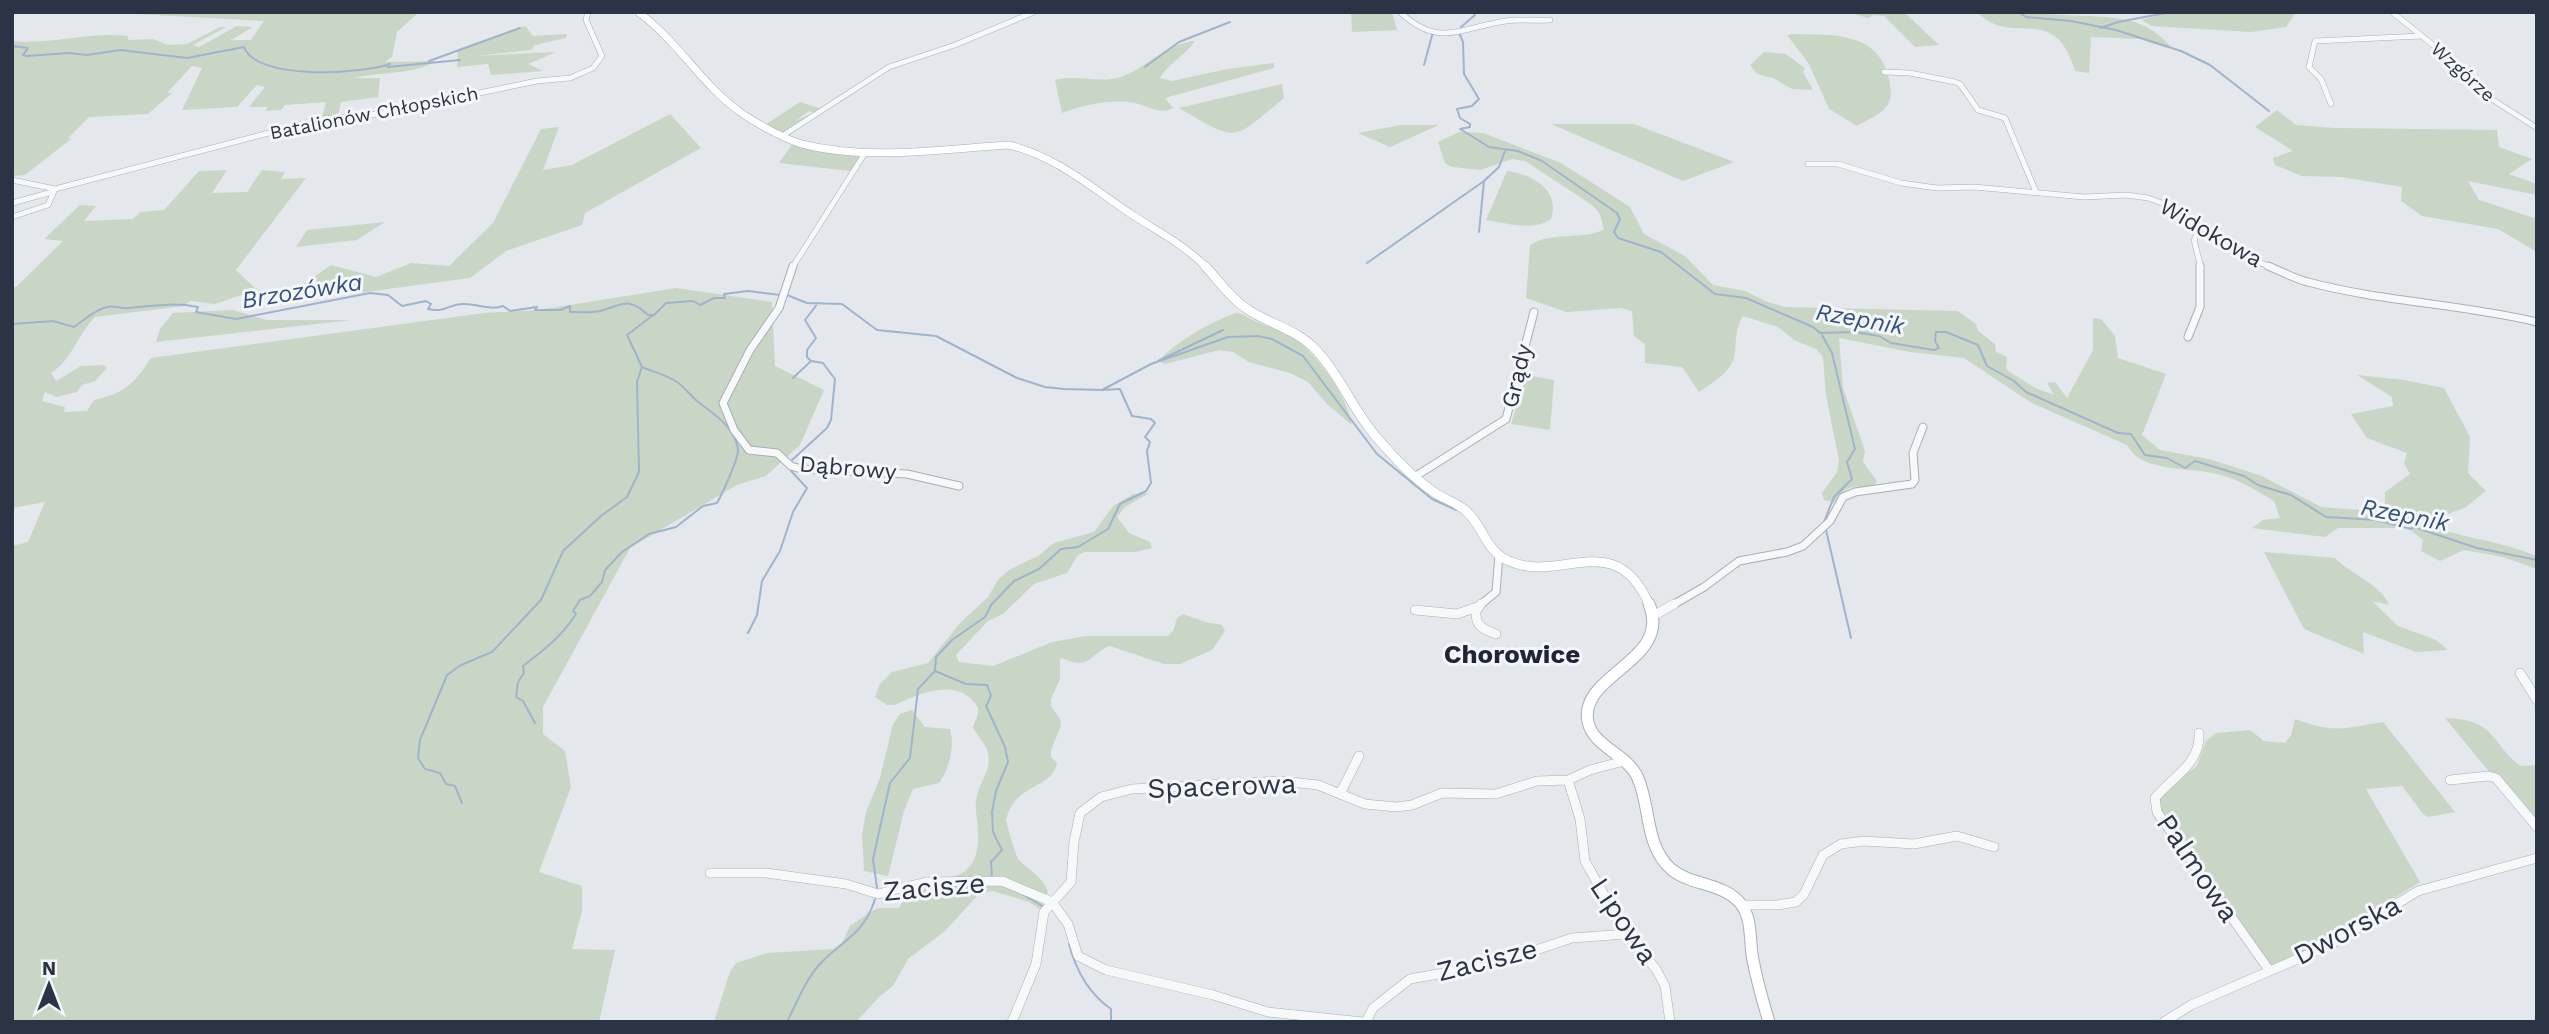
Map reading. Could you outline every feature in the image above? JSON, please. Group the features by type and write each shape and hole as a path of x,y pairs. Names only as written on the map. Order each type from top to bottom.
{"street":[{"name":"Batalionów Chłopskich","path":"12,180 53,190 152,166 321,119 382,113 537,80 580,76 593,68 601,56 586,20 588,12"},
{"path":"638,12 652,23 682,60 714,90 741,113 784,137 816,147 865,153 1009,145 1026,150 1086,180 1123,209 1195,256 1242,306 1289,329 1312,346 1343,385 1367,426 1431,490 1464,510 1482,529 1499,555 1523,564 1599,563 1623,568 1641,585 1653,616 1652,631 1645,647 1600,688 1587,705 1586,718 1591,732 1625,761 1640,783 1653,840 1667,865 1682,877 1732,896 1742,905 1748,918 1752,956 1769,1022"},
{"path":"784,137 889,67 955,46 1034,12"},
{"path":"1400,12 1413,25 1428,31 1467,33 1474,27 1506,21 1550,20"},
{"name":"Wzgórze","path":"2392,12 2422,36 2476,89 2537,128"},
{"path":"2331,104 2321,79 2309,67 2315,41 2422,36"},
{"path":"1884,72 1910,73 1922,78 1955,82 1978,110 2005,118 2036,192"},
{"name":"Dąbrowy","path":"865,153 789,272 784,295 769,326 750,350 723,403 734,429 749,450 777,453 791,466 801,469 907,474 959,486"},
{"name":"Widokowa","path":"1808,164 1838,164 1880,178 1937,188 1973,187 2084,197 2126,195 2148,198 2173,208 2200,228 2223,236 2259,262 2307,282 2415,302 2492,311 2537,322"},
{"path":"12,203 53,190"},
{"path":"12,217 48,205 53,190"},
{"path":"2188,337 2200,307 2202,272 2194,240 2200,228"},
{"name":"Grądy","path":"1416,476 1506,419 1534,312"},
{"path":"1653,616 1704,587 1739,561 1787,552 1803,546 1830,521 1843,497 1855,492 1912,484 1915,480 1913,443 1923,427"},
{"path":"1415,610 1457,614 1477,607 1496,592 1499,555"},
{"path":"1477,607 1478,626 1496,634"},
{"path":"2520,673 2537,700"},
{"name":"Palmowa","path":"2199,733 2201,741 2194,760 2163,787 2155,798 2157,812 2269,970"},
{"path":"1340,794 1359,756"},
{"name":"Spacerowa","path":"1012,1022 1036,964 1044,912 1071,882 1074,842 1080,813 1087,805 1101,797 1132,789 1281,780 1318,785 1365,804 1396,807 1412,805 1442,793 1496,794 1537,781 1568,779 1607,764 1625,761"},
{"path":"2450,780 2488,776 2496,778 2537,827"},
{"name":"Lipowa","path":"1568,779 1580,819 1585,861 1626,934 1656,969 1665,986 1670,1022"},
{"path":"1742,905 1795,903 1803,898 1815,863 1821,856 1833,847 1853,842 1925,843 1952,836 1994,847"},
{"name":"Dworska","path":"2164,1022 2191,1005 2330,944 2418,891 2537,858"},
{"name":"Zacisze","path":"710,873 766,873 846,884 878,894 926,883 1002,881 1052,902 1068,924 1078,956 1105,970 1213,995 1268,1012 1365,1022 1373,1008 1410,979 1494,964 1572,937 1626,934"}],"green space":[{"path":"98,12 419,12 397,32 392,57 385,62 435,61 417,69 354,78 380,78 378,97 341,102 338,115 322,118 326,102 285,105 281,110 265,111 268,107 249,107 265,87 257,85 237,107 182,110 202,68 192,66 167,93 172,93 148,114 89,117 68,138 71,139 25,175 12,176 12,41 113,35 128,36 128,40 153,39 168,45 187,44 220,27 226,27 193,45 199,47 237,26 253,27 231,40 251,40 264,21"},
{"path":"1351,12 1392,12 1397,30 1352,32"},
{"path":"1847,12 1904,12 1939,45 1915,47 1884,16 1873,15 1868,18"},
{"path":"1977,12 2121,19 2147,27 2170,46 2167,48 2139,39 2091,37 2089,73 2075,71 2066,50 2056,37 2044,31 2004,27 1990,22"},
{"path":"2158,12 2296,12 2286,27 2251,32 2151,26 2142,20 2158,15"},
{"path":"525,26 533,36 567,34 566,38 535,45 531,50 475,56 556,52 528,64 543,71 491,75 488,64 457,67 458,49"},
{"path":"1787,35 1852,39 1875,52 1883,63 1891,89 1885,109 1857,126 1829,109 1809,64"},
{"path":"1195,41 1160,78 1172,81 1227,69 1274,63 1274,68 1165,98 1173,108 1167,110 1156,110 1135,103 1112,102 1087,105 1062,113 1055,80 1104,80 1121,77 1175,46"},
{"path":"1764,52 1786,54 1805,68 1803,72 1813,90 1792,89 1773,78 1757,74 1750,65"},
{"path":"1282,84 1284,98 1254,123 1234,133 1213,127 1179,108"},
{"path":"800,102 821,109 816,113 809,111 795,121 811,114 782,133 765,125"},
{"path":"2277,110 2296,125 2497,130 2499,147 2532,159 2509,174 2537,184 2537,195 2468,181 2479,200 2537,219 2537,252 2498,229 2422,216 2401,201 2402,187 2341,177 2302,176 2275,165 2273,158 2293,151 2255,127"},
{"path":"670,114 701,148 585,213 582,225 506,251 470,278 358,293 298,288 331,265 376,277 411,263 449,266 493,223 541,129 559,127 543,170 572,165"},
{"path":"1551,124 1634,124 1734,162 1683,181"},
{"path":"1401,125 1439,125 1390,147 1358,133"},
{"path":"1459,132 1483,133 1561,163 1630,207 1644,234 1685,256 1713,285 1745,291 1784,307 1958,311 1976,324 1978,331 1995,344 1996,352 2007,357 2008,371 2035,388 2054,395 2047,383 2055,382 2067,398 2093,350 2093,318 2101,319 2115,336 2118,358 2166,374 2142,435 2160,450 2209,459 2262,476 2321,507 2374,511 2385,504 2385,492 2410,474 2404,463 2407,453 2367,438 2351,414 2393,406 2392,397 2357,375 2444,388 2470,437 2468,473 2486,491 2466,507 2425,523 2536,556 2537,569 2503,557 2464,550 2440,561 2421,551 2423,540 2408,528 2338,528 2325,537 2252,528 2263,520 2280,518 2274,501 2242,483 2209,472 2155,465 2144,461 2127,445 2030,402 1964,358 1910,352 1839,338 1843,388 1865,451 1863,462 1877,481 1873,487 1847,489 1838,503 1824,500 1822,493 1837,472 1839,460 1826,395 1823,357 1816,349 1794,340 1778,327 1743,316 1737,329 1733,361 1727,370 1699,392 1682,367 1645,363 1645,344 1634,336 1632,311 1621,308 1566,312 1526,298 1530,245 1548,238 1589,234 1604,229 1600,214 1592,205 1525,161 1512,159 1480,170 1452,167 1445,163 1438,142"},
{"path":"793,143 860,157 850,171 779,163"},
{"path":"227,170 212,193 247,192 262,170 285,172 281,179 306,178 236,270 257,290 215,304 190,301 184,306 95,317 70,354 51,373 56,381 81,366 104,365 107,368 95,381 82,385 77,392 57,397 45,392 42,401 65,407 64,412 87,411 94,400 128,386 151,358 484,313 538,310 676,288 772,302 775,366 824,390 800,445 766,476 737,485 630,548 543,707 543,734 565,751 571,787 539,872 582,886 582,911 572,949 615,950 599,1022 12,1022 12,546 28,542 45,502 12,508 12,287 16,287 63,241 44,239 80,205 96,206 84,221 133,219 140,212 164,210 199,171"},
{"path":"1507,171 1526,176 1542,185 1552,200 1551,219 1528,226 1486,220"},
{"path":"385,222 357,240 296,247 307,230"},
{"path":"233,310 267,320 352,320 156,342 160,329 173,313"},
{"path":"1236,313 1283,333 1305,348 1323,367 1338,390 1352,425 1327,404 1308,382 1290,373 1249,362 1233,352 1219,350 1165,364 1158,361 1194,333"},
{"path":"1526,375 1554,380 1550,430 1511,424"},
{"path":"1149,493 1125,507 1117,517 1129,533 1150,542 1152,548 1136,552 1085,552 1078,555 1067,573 1034,584 1003,614 988,621 956,655 959,662 993,666 1052,642 1086,636 1168,636 1173,631 1177,618 1183,614 1222,625 1225,631 1212,650 1180,664 1164,664 1110,646 1083,663 1060,658 1060,679 1051,699 1051,706 1060,719 1061,726 1051,750 1051,757 1057,763 1048,778 1016,800 1006,821 1018,859 1039,878 1048,892 1041,910 1029,902 993,891 980,893 945,931 908,959 893,986 856,1022 714,1022 730,972 736,963 767,953 833,949 842,943 850,926 869,913 878,908 899,908 913,883 950,878 968,868 974,860 977,848 977,794 989,764 987,750 973,728 978,714 977,706 970,698 953,690 933,691 895,705 887,705 875,697 880,684 892,672 928,663 960,623 988,597 998,580 1009,570 1038,556 1054,543 1094,532 1113,506 1133,494"},
{"path":"2264,552 2335,558 2379,591 2389,605 2372,601 2398,626 2436,640 2448,650 2416,652 2363,632 2364,654 2304,629"},
{"path":"912,710 925,727 950,729 952,743 948,765 939,783 913,789 904,811 888,876 864,871 862,835 866,812 880,778 893,724 900,714"},
{"path":"2445,718 2483,727 2520,766 2537,765 2537,821 2491,774"},
{"path":"2295,719 2330,728 2383,722 2455,812 2428,817 2402,786 2366,789 2420,882 2315,948 2271,965 2266,962 2163,818 2159,806 2160,794 2197,766 2206,741 2216,733 2250,730 2264,741 2285,743 2291,735"}],"waterway":[{"name":"Rzepnik","path":"1461,27 1475,15 1473,12"},
{"path":"2019,12 2026,17 2103,27"},
{"path":"2103,27 2171,12"},
{"path":"1145,67 1179,42 1230,22"},
{"path":"2103,27 2181,51 2210,65 2269,111"},
{"path":"429,61 520,28"},
{"path":"1424,65 1433,32"},
{"name":"Rzepnik","path":"1459,33 1463,42 1464,74 1479,99 1472,106 1457,109 1460,118 1470,124 1470,127 1460,129 1489,147 1518,151 1542,161 1617,213 1620,219 1614,232 1618,238 1661,252 1715,294 1746,298 1813,327 1820,333 1855,332 1879,336 1891,343 1934,350 1939,348 1935,341 1936,332 1946,332 1978,345 1987,366 2014,381 2026,392 2118,433 2131,434 2145,455 2167,458 2185,468 2195,461 2244,476 2258,485 2291,495 2326,517 2377,520 2411,529 2414,527 2477,548 2537,560"},
{"path":"12,46 28,48 23,55 27,56 69,53 87,55 120,50 187,58 244,47 253,58 268,65 311,72 357,70 390,64"},
{"path":"388,67 460,60"},
{"path":"1484,181 1499,167 1505,151"},
{"path":"1367,263 1484,181"},
{"path":"1479,232 1484,181"},
{"name":"Brzozówka","path":"12,324 53,321 74,327 102,308 112,306 189,306 198,307 196,312 236,319 370,293 388,295 402,306 426,301 431,304 428,309 434,310 467,304 493,308 503,306 510,311 537,307 535,310 561,310 570,306 570,312 589,312 630,304 648,315 654,315 666,303 693,301 700,305 714,298 725,298 724,294 748,291 780,295"},
{"name":"Brzozówka","path":"787,295 807,303 818,303"},
{"path":"811,361 807,357 807,350 816,338 805,320 818,303"},
{"name":"Brzozówka","path":"818,303 842,304 877,330 936,336 1017,378 1045,387 1102,390"},
{"path":"642,367 627,335 652,316"},
{"path":"1158,361 1223,330"},
{"path":"1822,335 1832,353 1855,449 1847,462 1852,479 1834,497 1824,522"},
{"name":"Brzozówka","path":"1102,390 1151,364 1228,337 1258,336 1272,339 1303,356 1377,454 1432,499 1456,510"},
{"path":"791,461 827,428 831,420 835,379 823,363 811,361"},
{"path":"793,378 811,361"},
{"path":"462,803 455,786 446,784 440,773 425,769 418,758 420,740 447,675 461,665 492,652 541,600 563,551 601,516 627,497 639,472 637,382 642,367"},
{"path":"535,723 523,701 516,697 518,682 524,673 523,666 565,629 576,614 573,611 580,600 590,596 602,582 605,570 622,552 649,534 676,527 703,506 717,503 736,460 736,441 722,421 677,382 642,367"},
{"path":"935,671 936,657 952,640 985,617 991,605 1014,581 1039,569 1061,549 1078,547 1108,529 1120,504 1146,491 1151,483 1147,451 1150,442 1145,437 1155,423 1151,419 1132,416 1120,389 1102,390"},
{"path":"748,633 757,615 762,581 780,551 793,512 807,488 791,471"},
{"path":"1826,530 1851,638"},
{"path":"877,888 873,859 890,783 910,758 918,689 935,671"},
{"path":"935,671 966,684 987,685 991,696 986,706 1005,747 1008,762 996,791 992,812 993,832 1002,850 991,862 992,877"},
{"path":"1022,894 1042,906"},
{"path":"787,1022 814,971 859,929 875,899"},
{"path":"1069,944 1084,981 1111,1009 1111,1022"}],"district":[{"name":"Chorowice","path":"1512,654"}]}
